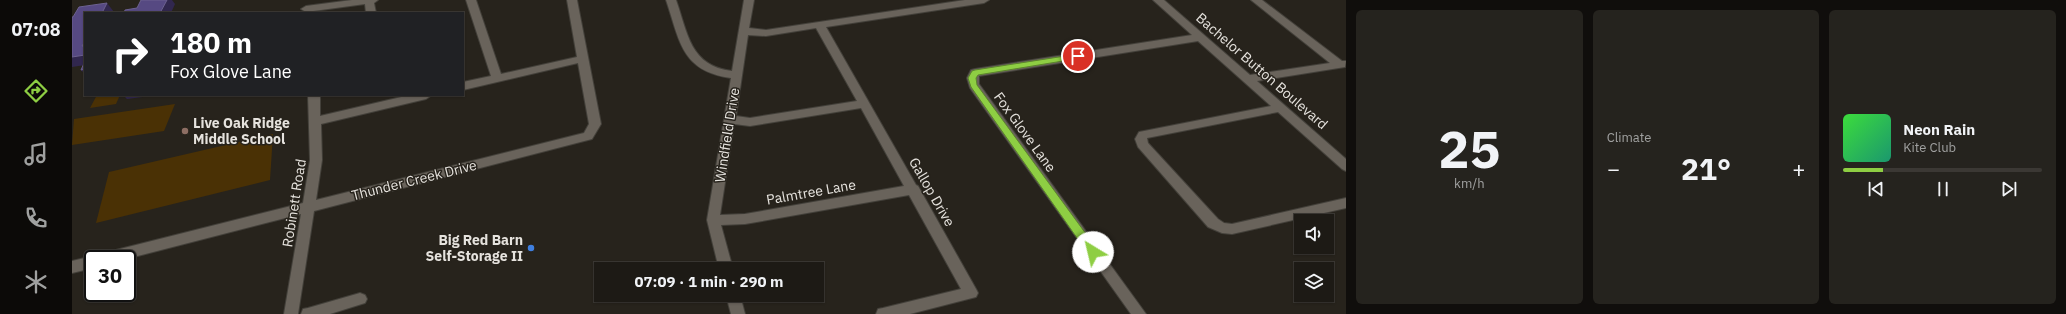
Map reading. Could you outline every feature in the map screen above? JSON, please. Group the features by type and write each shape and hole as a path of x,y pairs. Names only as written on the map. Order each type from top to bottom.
{"street":[{"path":"306,7 371,0 371,12"},
{"path":"471,0 497,79"},
{"name":"Thunder Creek Drive","path":"136,251 588,136 595,124 572,0"},
{"path":"671,0 690,54 698,62 712,71 737,75"},
{"name":"Windfield Drive","path":"724,262 713,220 749,0"},
{"path":"744,31 766,33 820,26 961,2 984,0"},
{"name":"Bachelor Button Boulevard","path":"1158,0 1346,166"},
{"path":"1256,0 1343,65"},
{"name":"Gallop Drive","path":"820,26 972,293 883,314"},
{"name":"Fox Glove Lane","path":"1139,314 978,92 972,78 975,73 986,71 1201,37"},
{"path":"464,86 583,59"},
{"path":"1248,79 1343,65"},
{"name":"Robinett Road","path":"290,314 316,160 314,96"},
{"path":"316,120 387,99 416,96"},
{"path":"730,119 750,122 864,104"},
{"path":"1281,108 1143,135 1141,139 1142,144 1212,223 1222,228 1232,229 1346,203"},
{"name":"Palmtree Lane","path":"713,220 744,219 914,189"},
{"path":"72,267 84,264"},
{"path":"308,314 360,299"},
{"path":"735,302 738,314"}],"shaded area":[{"path":"96,96 120,96 116,104 90,108"},
{"path":"175,104 164,131 72,145 74,119"},
{"path":"273,134 270,180 96,223 109,172"}],"building":[{"path":"141,0 167,0 161,12 124,12 125,10 137,8"},
{"path":"107,3 102,12 84,12 84,43 82,46 84,46 84,55 72,57 72,17 79,7"}],"place":[{"name":"Live Oak Ridge Middle School","path":"185,131"},
{"name":"Big Red Barn Self-Storage II","path":"531,248"}],"route":[{"path":"1078,56 975,73 972,78 974,85 1093,252"}]}
